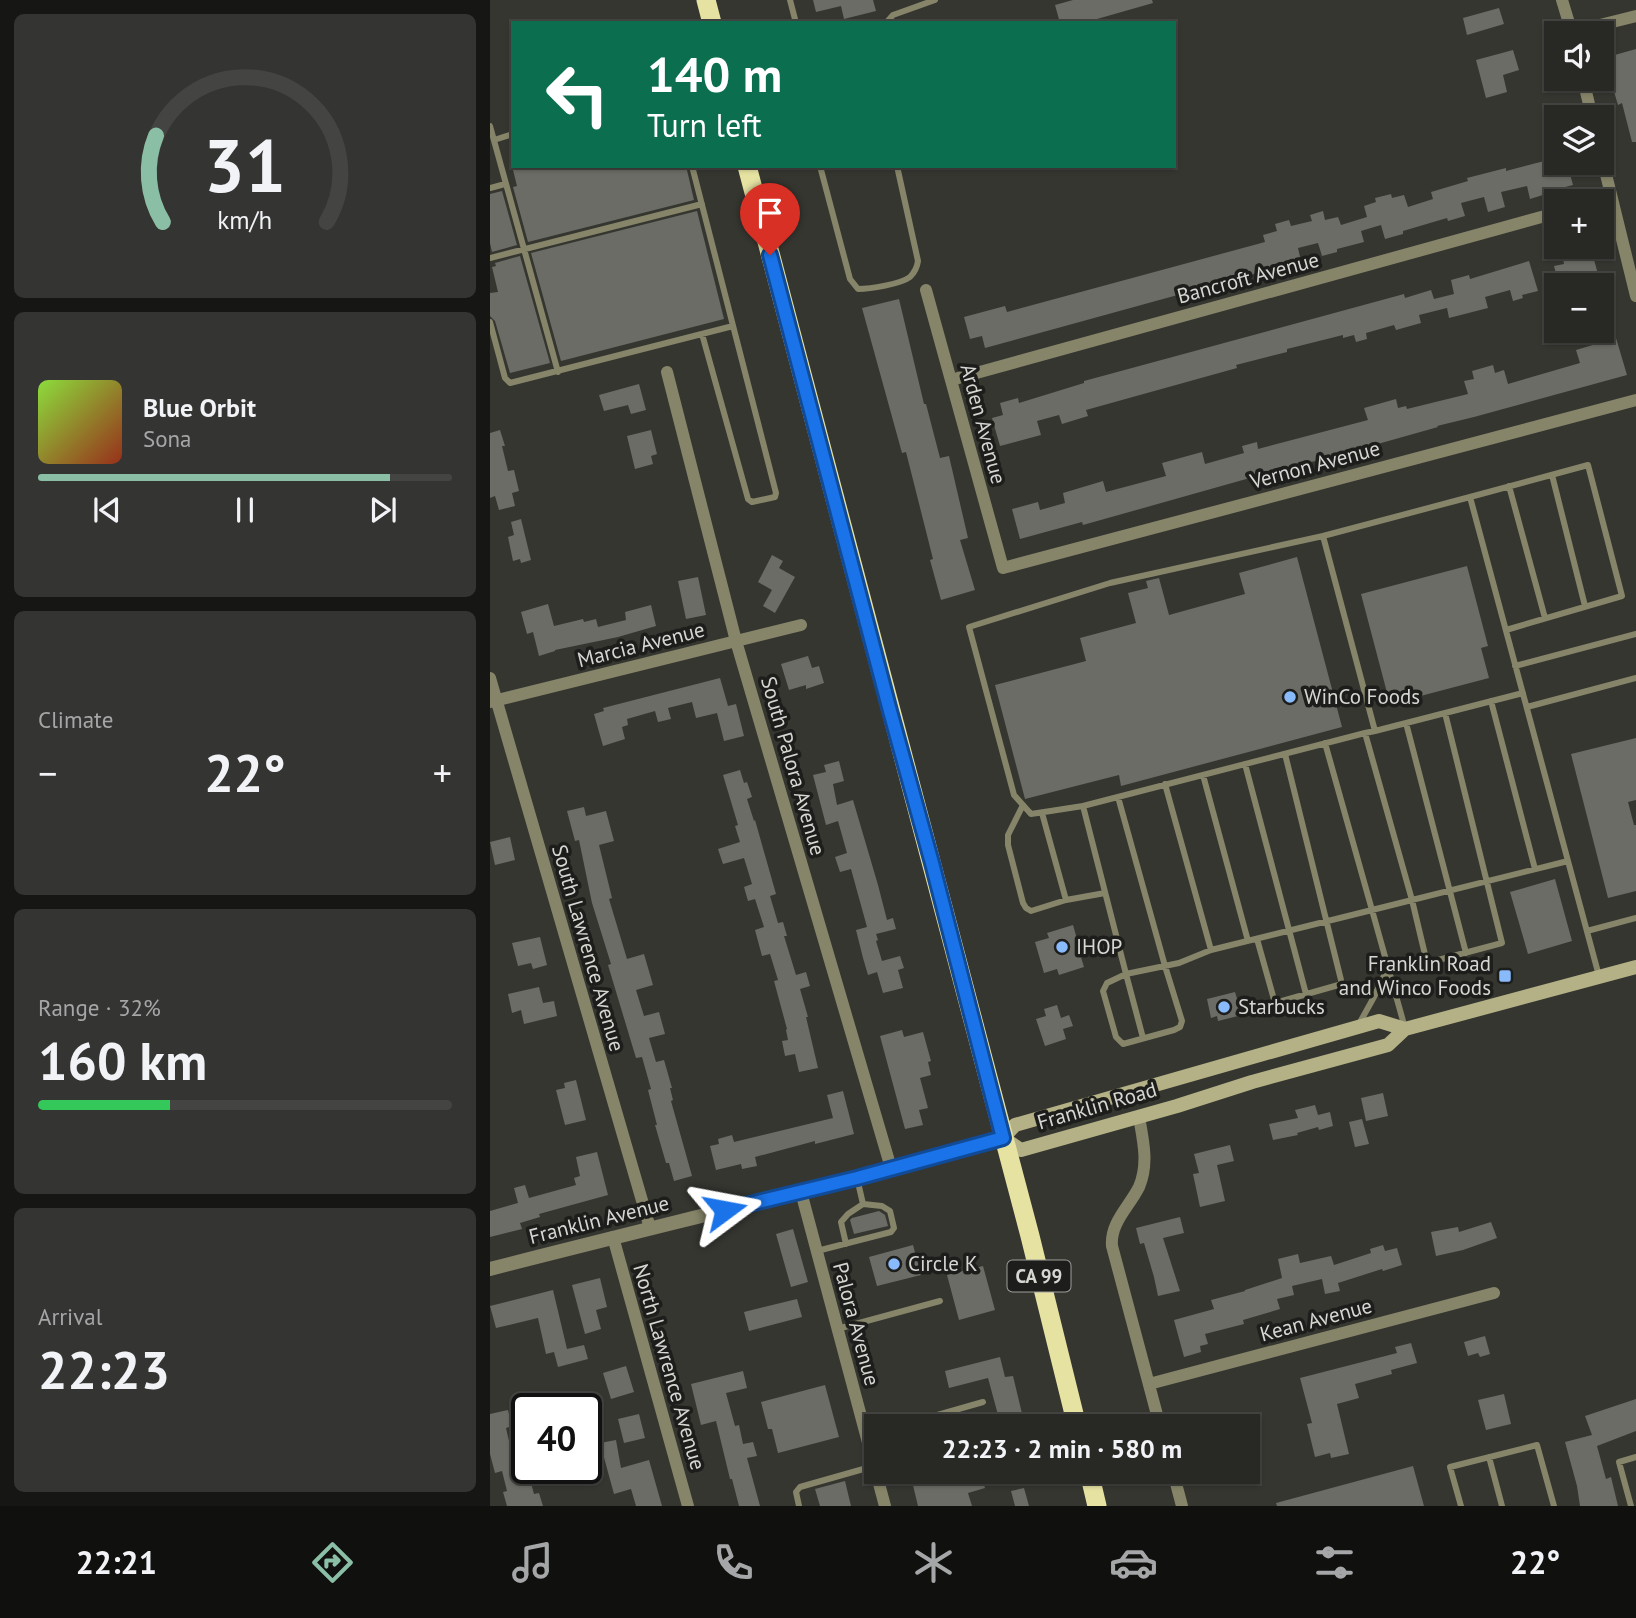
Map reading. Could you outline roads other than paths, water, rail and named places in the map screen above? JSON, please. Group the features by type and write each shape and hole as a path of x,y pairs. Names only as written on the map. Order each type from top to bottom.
{"highway":[{"path":"706,0 711,21"},
{"name":"CA 99","path":"748,168 1074,1414"},
{"path":"1092,1484 1097,1506"}],"main road":[{"name":"Franklin Road","path":"1405,1029 1379,1021 1015,1125 1003,1138 1021,1150 1388,1045 1405,1029 1636,967"}],"street":[{"path":"1562,0 1568,21"},
{"path":"1614,22 1636,16"},
{"path":"1614,206 1636,296"},
{"name":"Bancroft Avenue","path":"951,380 1544,216"},
{"name":"Arden Avenue","path":"926,290 1003,568"},
{"name":"South Palora Avenue","path":"667,372 736,641 891,1168"},
{"name":"Vernon Avenue","path":"1003,568 1636,400"},
{"name":"Marcia Avenue","path":"493,701 801,625"},
{"name":"South Lawrence Avenue","path":"490,678 493,701 650,1228"},
{"path":"1139,1117 1144,1144 1143,1171 1139,1186 1111,1236 1115,1263 1157,1414"},
{"name":"Franklin Avenue","path":"490,1269 857,1178 1003,1138"},
{"name":"Palora Avenue","path":"801,1192 837,1329 865,1414"},
{"name":"North Lawrence Avenue","path":"613,1237 688,1506"},
{"name":"Kean Avenue","path":"1149,1384 1494,1293"},
{"name":"Palora Avenue","path":"879,1484 885,1506"},
{"path":"1176,1484 1182,1506"}],"lane":[{"path":"790,0 795,21"},
{"path":"888,21 893,15 935,0"},
{"path":"490,126 558,372"},
{"path":"494,140 511,135"},
{"path":"693,168 776,492 775,497 752,502 748,499 702,334"},
{"path":"821,168 850,279 858,289 867,289 906,280 916,271 918,261 897,168"},
{"path":"490,188 505,184"},
{"path":"490,258 702,204"},
{"path":"490,322 505,378 510,383 733,326"},
{"path":"1506,630 1622,596 1588,465 1323,536 1110,583 969,627 1014,795 1031,814 1083,806 1523,693"},
{"path":"1552,475 1586,607"},
{"path":"1510,486 1545,618"},
{"path":"1470,497 1599,977"},
{"path":"1323,536 1375,731"},
{"path":"1515,666 1636,634"},
{"path":"1527,707 1636,677"},
{"path":"1491,701 1535,869"},
{"path":"1365,733 1427,963 1502,943 1445,713"},
{"path":"1406,723 1466,953"},
{"path":"1325,743 1405,1029"},
{"path":"1257,939 1275,1003 1342,984 1285,754"},
{"path":"1245,764 1306,994"},
{"path":"1203,775 1248,941"},
{"path":"1165,784 1211,950"},
{"path":"1118,797 1165,966 1182,1021 1180,1027 1122,1044 1116,1037 1103,991 1107,983 1126,974 1165,966 1180,963 1211,950 1568,861"},
{"path":"1023,805 1008,835 1008,845 1026,908 1031,911 1066,900 1105,893"},
{"path":"1083,806 1143,1038"},
{"path":"1042,813 1066,900"},
{"path":"1587,931 1636,918"},
{"path":"1357,1027 1388,967"},
{"path":"857,1178 863,1204"},
{"path":"817,1251 846,1244 891,1232 894,1228 890,1211 881,1206 863,1204 848,1214 841,1222 846,1244"},
{"path":"837,1329 940,1301"},
{"path":"941,1414 983,1402"},
{"path":"1461,1506 1450,1467 1537,1445 1554,1506"},
{"path":"1489,1457 1502,1506"},
{"path":"1631,1506 1619,1462 1636,1457"},
{"path":"799,1506 796,1492 800,1488 864,1469"}],"place":[{"name":"WinCo Foods","path":"1290,697"},
{"name":"IHOP","path":"1062,947"},
{"name":"Franklin Road and Winco Foods","path":"1505,976"},
{"name":"Starbucks","path":"1224,1007"},
{"name":"Circle K","path":"894,1264"}]}
